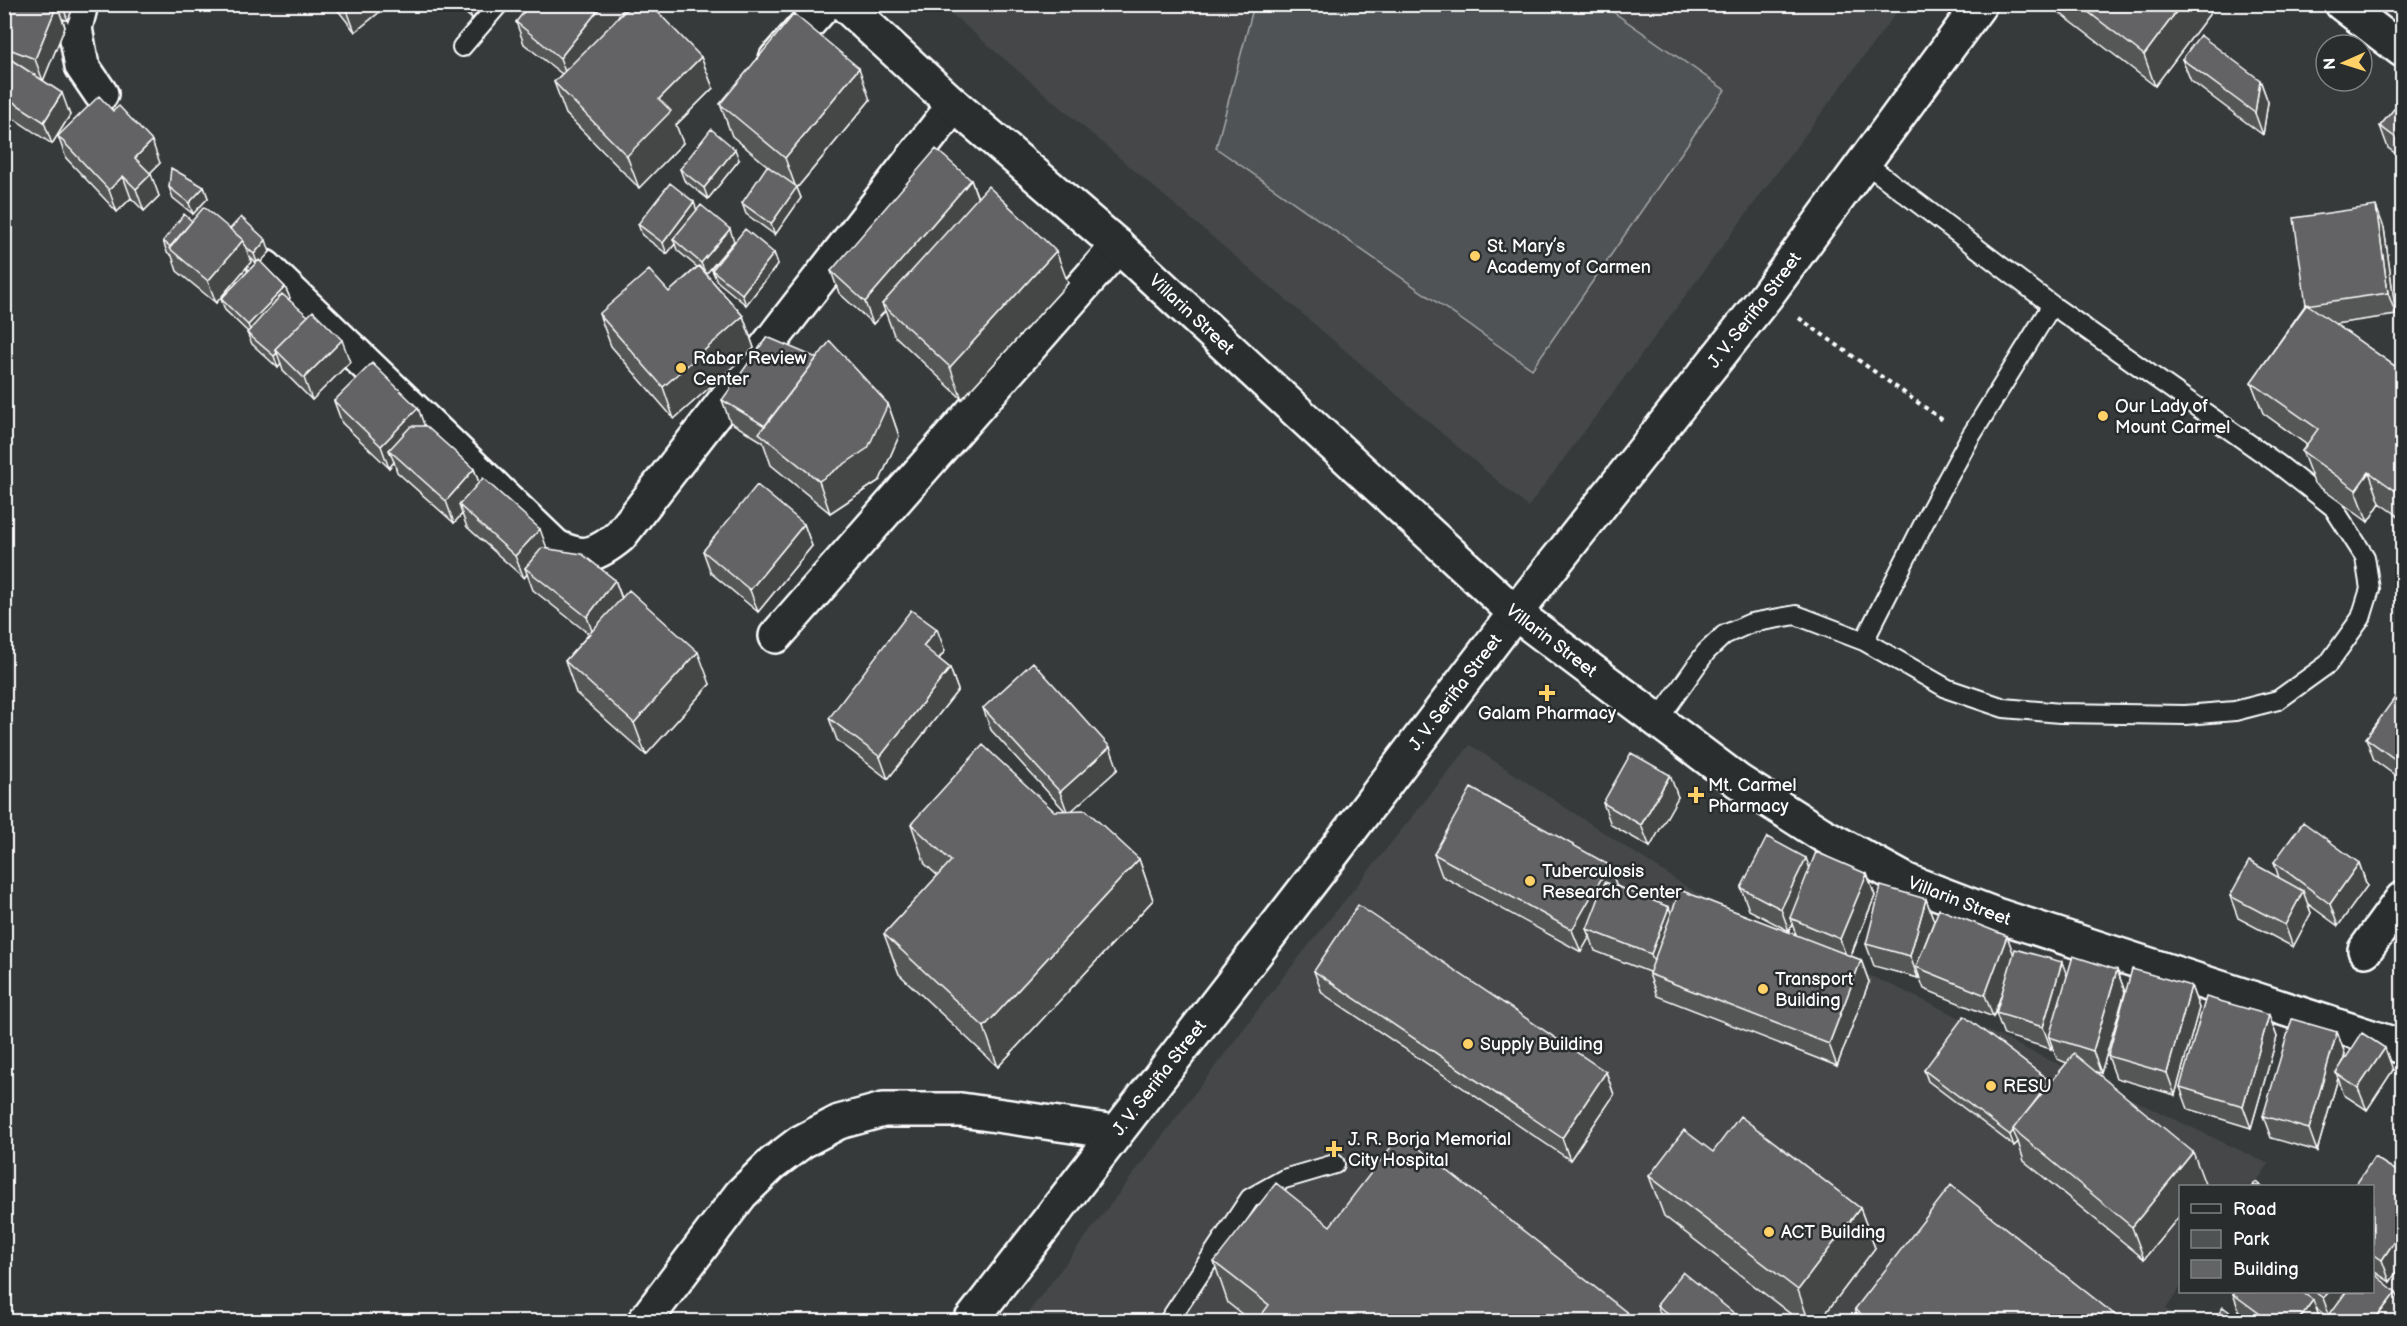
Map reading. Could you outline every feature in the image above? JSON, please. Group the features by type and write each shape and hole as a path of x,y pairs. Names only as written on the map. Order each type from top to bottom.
{"street":[{"path":"81,4 75,28 82,66 102,94"},
{"path":"758,79 825,4"},
{"name":"Villarin Street","path":"844,4 954,105 1118,246 1515,613 1738,782 1821,834 1907,881 1996,915 2403,1047"},
{"name":"J. V. Seriña Street","path":"970,1322 1336,849 1515,613 1767,295 1980,4"},
{"path":"2342,4 2403,50"},
{"path":"264,267 555,546 570,554 587,555 604,550 620,536 954,105"},
{"path":"776,636 1118,246"},
{"path":"2365,950 2403,899"},
{"path":"644,1322 741,1194 772,1164 801,1142 839,1122 884,1110 961,1110 1115,1132"}],"lane":[{"path":"462,46 499,4"},
{"path":"1658,720 1706,652 1724,635 1751,622 1796,615 1864,641 1948,688 2004,708 2060,713 2185,715 2235,711 2278,700 2328,664 2361,618 2370,589 2365,557 2333,507 2278,464 2052,305 1864,162"},
{"path":"1864,641 1930,511 1970,439 2052,305"},
{"path":"1168,1322 1250,1198 1284,1179 1335,1164"}],"path":[{"path":"1767,295 1970,439"}],"shaded area":[{"name":"St. Mary’s Academy of Carmen","path":"941,5 1902,5 1528,507"},
{"path":"1470,745 1690,889 1789,943 1887,983 2269,1164 2254,1185 2179,1185 2179,1290 2166,1309 2182,1321 1021,1322 1283,977"}],"green space":[{"path":"1254,5 1603,5 1725,90 1532,369 1216,148"}],"building":[{"path":"4,4 57,5 35,59 4,47"},
{"path":"342,4 354,4 347,10"},
{"path":"530,4 603,4 560,58 516,22"},
{"path":"632,4 650,4 701,57 659,99 671,111 627,156 554,82"},
{"path":"2078,4 2182,4 2144,55"},
{"path":"794,14 859,68 785,158 720,104"},
{"path":"2200,35 2260,80 2255,113 2182,59"},
{"path":"4,55 62,93 44,122 4,96"},
{"path":"99,96 113,111 119,106 152,141 135,158 151,174 136,189 123,176 109,190 58,136"},
{"path":"2403,98 2403,143 2380,126"},
{"path":"711,129 735,149 704,188 680,169"},
{"path":"936,149 971,180 865,302 831,271"},
{"path":"767,166 797,187 771,224 742,203"},
{"path":"171,168 204,187 189,203 169,187"},
{"path":"670,183 694,202 663,243 638,224"},
{"path":"988,186 1056,251 950,367 882,304"},
{"path":"701,205 730,229 701,263 673,239"},
{"path":"2376,206 2388,293 2306,305 2294,218"},
{"path":"204,207 243,240 208,281 169,248"},
{"path":"184,214 192,221 171,247 163,241"},
{"path":"241,217 266,240 254,254 230,229"},
{"path":"745,229 774,253 742,294 712,270"},
{"path":"259,260 285,287 248,325 221,299"},
{"path":"699,266 743,316 663,387 599,314 649,270 669,292"},
{"path":"282,294 308,316 275,349 277,353 274,356 247,333"},
{"path":"2307,304 2403,372 2403,496 2369,472 2356,490 2302,451 2318,429 2251,382"},
{"path":"313,311 342,340 304,378 275,349"},
{"path":"767,337 817,358 765,426 722,400"},
{"path":"830,341 888,404 868,448 819,481 759,433"},
{"path":"372,363 418,408 381,446 334,401"},
{"path":"411,426 426,426 474,469 446,501 389,450"},
{"path":"483,478 540,529 515,556 459,505"},
{"path":"757,485 804,524 750,590 703,551"},
{"path":"542,548 582,554 615,580 587,617 525,568"},
{"path":"629,590 698,652 634,723 565,661"},
{"path":"911,610 937,629 923,646 950,668 880,757 829,718"},
{"path":"2403,661 2403,672 2397,668"},
{"path":"1033,662 1110,747 1060,792 983,708"},
{"path":"2396,696 2403,700 2403,765 2366,738"},
{"path":"983,745 1054,811 1086,810 1139,859 984,1027 884,934 951,861 911,824"},
{"path":"1631,753 1670,775 1641,825 1603,803"},
{"name":"Tuberculosis Research Center","path":"1471,788 1609,865 1572,930 1434,854"},
{"path":"2303,822 2359,863 2330,904 2274,862"},
{"path":"1767,837 1806,858 1781,909 1741,888"},
{"path":"1816,852 1867,874 1840,939 1790,918"},
{"path":"2249,861 2303,891 2285,925 2230,896"},
{"path":"1605,882 1669,907 1651,954 1587,929"},
{"path":"1881,886 1926,899 1910,956 1866,944"},
{"name":"Transport Building","path":"1680,890 1861,960 1829,1044 1649,974"},
{"name":"Supply Building","path":"1358,905 1606,1072 1562,1138 1314,971"},
{"path":"1939,909 2007,936 1985,995 1916,967"},
{"path":"2403,927 2403,945 2394,939"},
{"path":"2015,949 2062,962 2043,1027 1996,1013"},
{"path":"2073,956 2117,970 2093,1051 2049,1037"},
{"path":"2132,969 2191,986 2167,1073 2108,1056"},
{"path":"2206,997 2269,1015 2243,1106 2180,1087"},
{"name":"RESU","path":"1964,1016 2050,1081 2010,1135 1924,1070"},
{"path":"2292,1019 2337,1032 2309,1129 2263,1116"},
{"path":"2362,1033 2385,1048 2358,1088 2336,1073"},
{"path":"2074,1054 2193,1152 2132,1227 2013,1129"},
{"path":"1740,1116 1860,1208 1798,1290 1649,1176 1684,1130 1713,1152"},
{"path":"1401,1134 1639,1322 1256,1322 1269,1305 1214,1262 1276,1183 1330,1226"},
{"path":"2374,1157 2403,1175 2403,1228 2382,1260 2374,1255 2374,1185 2356,1185"},
{"path":"1951,1185 2124,1322 1871,1322 1855,1309"},
{"path":"1683,1272 1745,1322 1677,1322 1657,1305"},
{"path":"2374,1274 2396,1292 2373,1322 2324,1322 2345,1293 2374,1293"},
{"path":"2303,1293 2313,1300 2297,1322 2271,1322 2233,1294"},
{"path":"2316,1293 2328,1293 2323,1298"},
{"path":"2223,1307 2243,1322 2213,1322"}],"place":[{"name":"St. Mary’s Academy of Carmen","path":"1475,256"},
{"name":"Rabar Review Center","path":"681,368"},
{"name":"Our Lady of Mount Carmel","path":"2103,416"},
{"name":"Galam Pharmacy","path":"1547,693"},
{"name":"Mt. Carmel Pharmacy","path":"1696,795"},
{"name":"Tuberculosis Research Center","path":"1530,881"},
{"name":"Transport Building","path":"1763,989"},
{"name":"Supply Building","path":"1468,1044"},
{"name":"RESU","path":"1991,1086"},
{"name":"J. R. Borja Memorial City Hospital","path":"1334,1149"},
{"name":"ACT Building","path":"1769,1232"}]}
